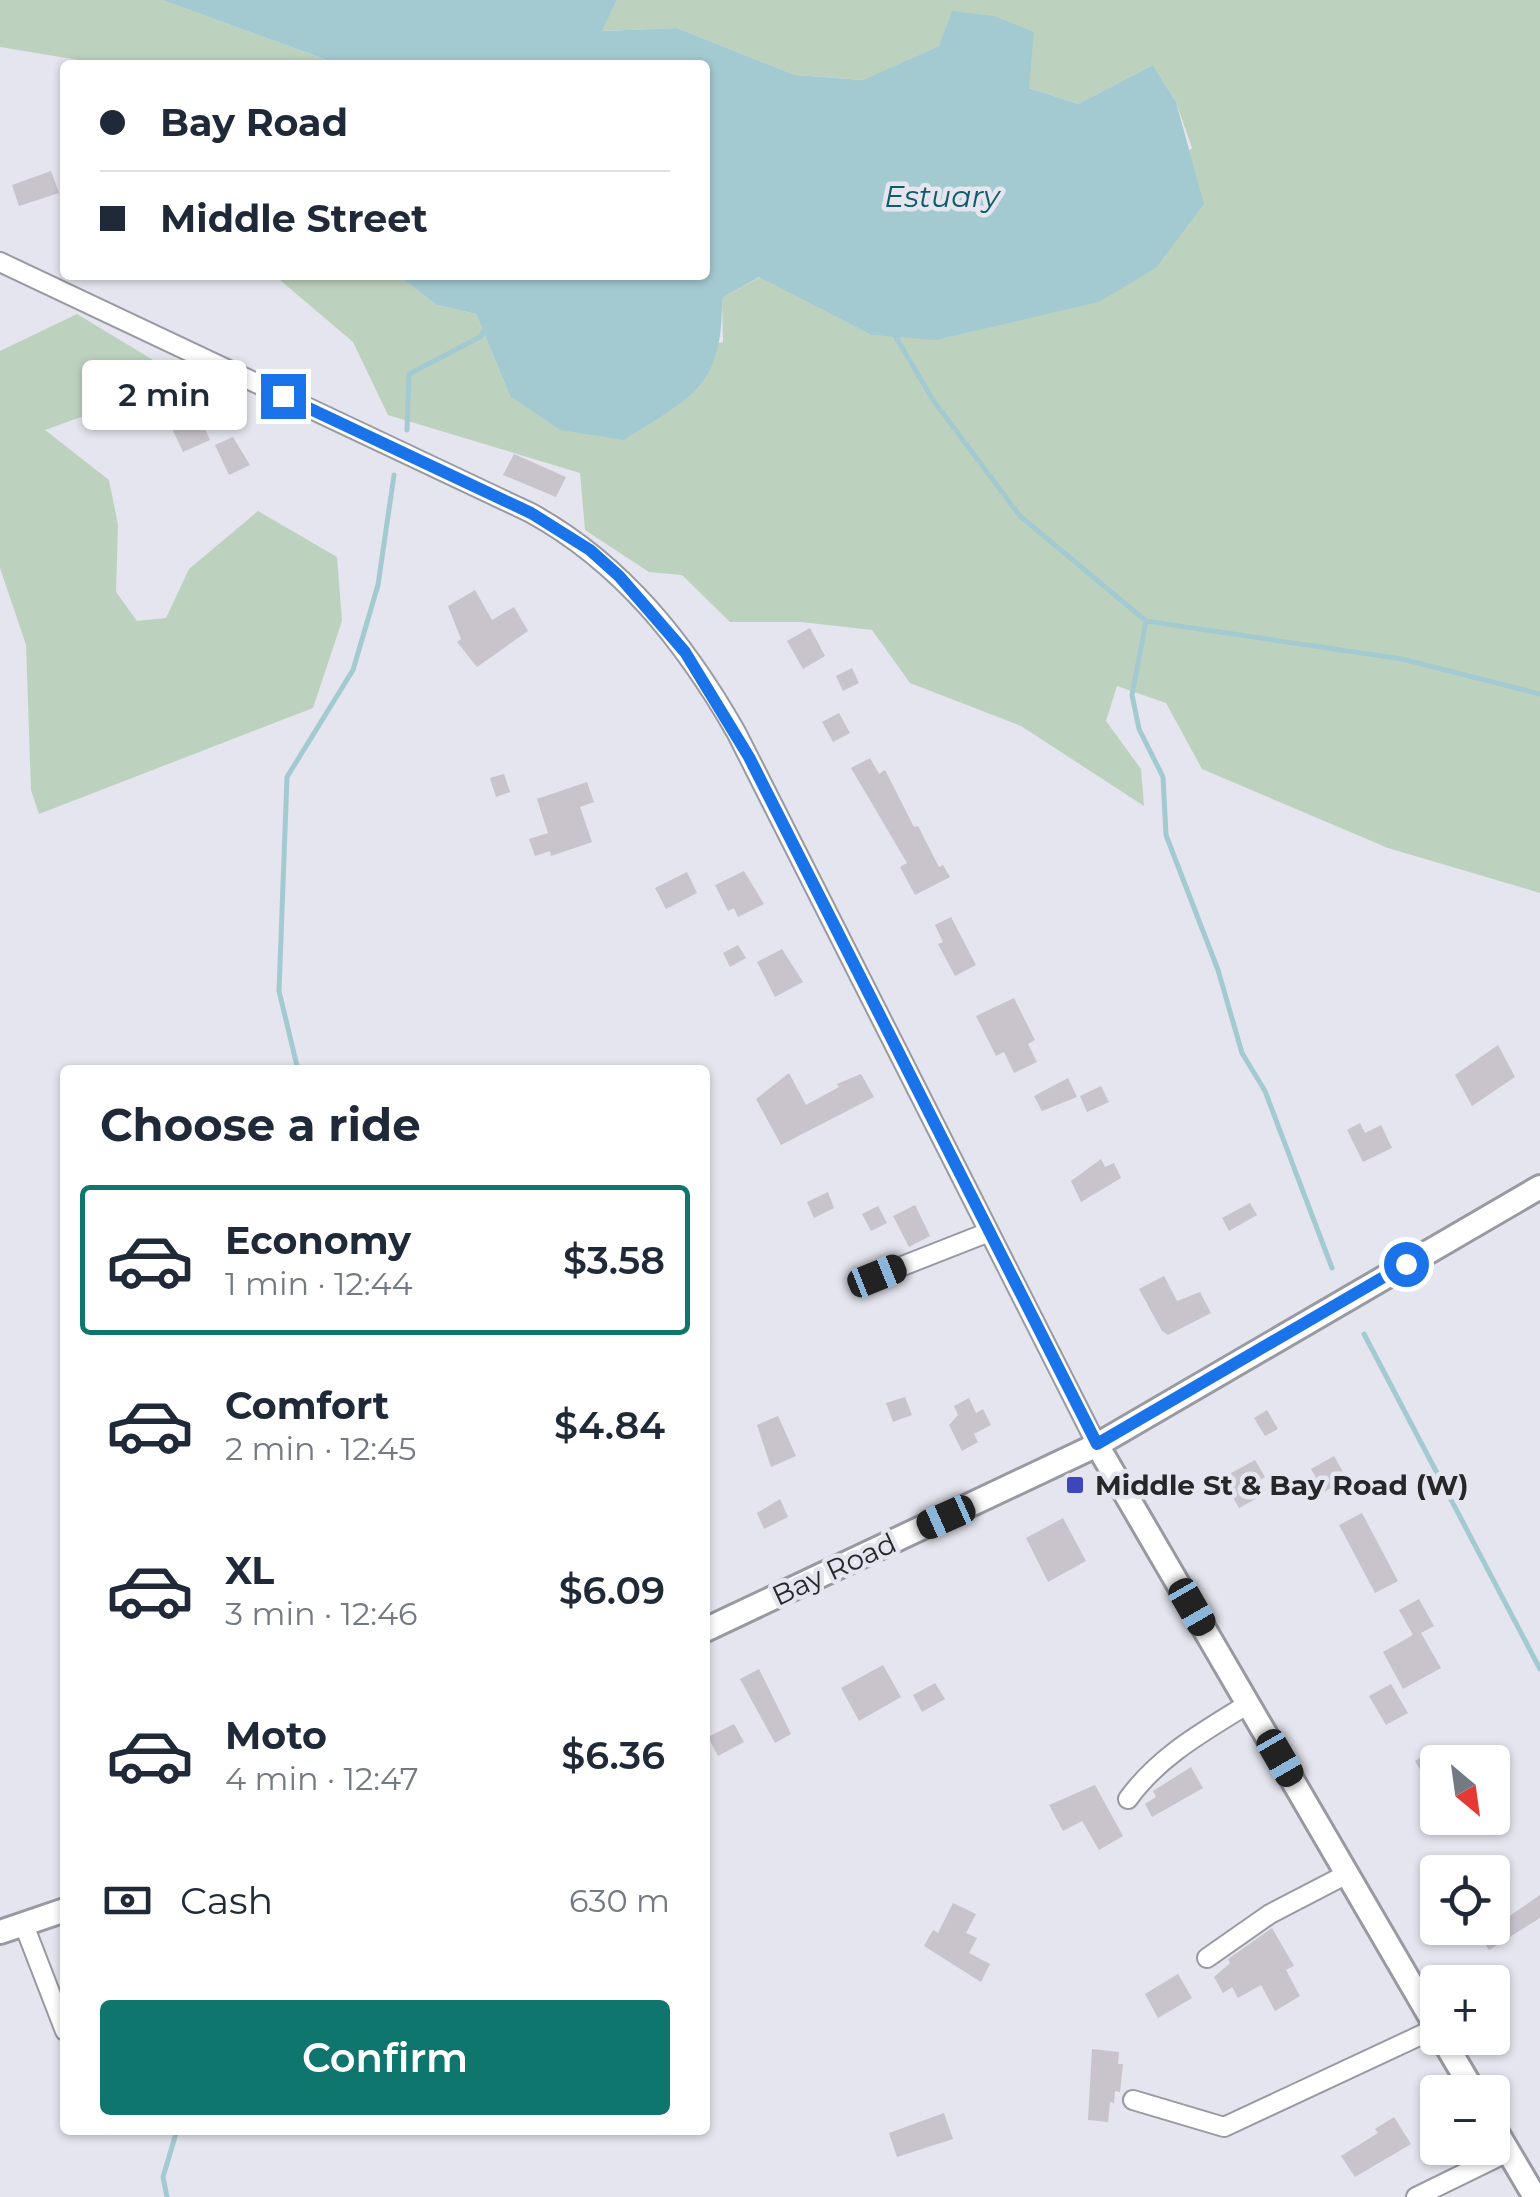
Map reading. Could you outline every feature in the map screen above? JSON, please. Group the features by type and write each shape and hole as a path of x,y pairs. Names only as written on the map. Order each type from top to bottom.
{"main road":[{"name":"Bay Road","path":"710,1628 1097,1444 1540,1187"},
{"path":"1097,1444 1420,2000"},
{"path":"0,1932 60,1912"},
{"path":"1510,2155 1535,2197"}],"street":[{"path":"0,262 531,513 573,538 619,576 685,652 736,732 1097,1444"},
{"path":"877,1276 990,1232"},
{"path":"1128,1799 1147,1772 1248,1704"},
{"path":"1207,1958 1270,1914 1347,1874"},
{"path":"24,1925 60,2018"},
{"path":"1133,2100 1224,2126 1420,2037"},
{"path":"1416,2197 1481,2165"}],"green space":[{"path":"0,0 162,0 327,60 79,60 0,47"},
{"path":"617,0 1540,0 1540,893 1388,848 1202,769 1166,703 1117,686 1106,721 1141,769 1144,806 1021,726 910,683 872,630 801,622 730,622 682,575 649,572 585,530 580,473 388,415 353,342 280,280 404,280 437,305 476,314 510,396 723,342 722,298 760,277 871,335 944,338 990,327 1192,148 1176,102 1153,65 1078,104 1029,88 939,46 864,80 795,75 677,28 601,31"},
{"path":"77,314 163,366 95,412 45,430 109,480 118,525 116,592 137,621 166,618 189,569 258,511 337,557 342,621 313,708 39,814 31,790 26,645 0,568 0,351"}],"water":[{"name":"Estuary","path":"162,0 617,0 602,31 677,28 795,75 863,80 939,46 952,11 994,16 1034,32 1029,88 1078,104 1153,65 1176,102 1204,204 1156,268 1099,302 936,340 871,335 759,277 722,298 717,352 710,370 686,399 624,440 560,430 510,396 476,314 437,305 404,280 710,280 710,60 327,60"}],"building":[{"path":"51,171 59,193 19,206 12,185"},
{"path":"196,409 210,440 183,452 169,422"},
{"path":"233,437 250,465 229,475 215,445"},
{"path":"514,454 566,477 556,497 503,475"},
{"path":"475,590 492,620 514,607 528,631 477,667 457,642 461,639 448,606"},
{"path":"810,628 825,656 803,669 787,641"},
{"path":"852,668 859,683 843,691 836,676"},
{"path":"839,713 850,733 833,742 822,722"},
{"path":"870,758 879,774 885,770 914,827 918,826 939,867 943,865 950,877 915,895 900,867 907,863 851,768"},
{"path":"504,774 510,792 496,797 490,778"},
{"path":"587,782 594,802 580,807 592,842 551,856 550,851 535,856 529,839 548,833 537,799"},
{"path":"744,871 764,904 738,917 734,908 728,911 715,885"},
{"path":"687,872 697,893 666,909 655,888"},
{"path":"951,917 976,965 955,976 938,944 943,942 935,925"},
{"path":"738,945 746,958 730,967 723,953"},
{"path":"782,949 803,982 775,997 757,962"},
{"path":"1014,998 1035,1040 1028,1044 1037,1062 1014,1073 1004,1052 996,1056 976,1016"},
{"path":"1498,1045 1515,1077 1472,1106 1455,1075"},
{"path":"789,1073 806,1105 839,1087 837,1084 861,1074 874,1097 781,1145 756,1099"},
{"path":"1068,1078 1077,1097 1042,1111 1034,1096"},
{"path":"1101,1086 1109,1102 1087,1112 1080,1096"},
{"path":"1360,1123 1365,1133 1381,1125 1392,1148 1363,1162 1347,1130"},
{"path":"1101,1159 1105,1167 1114,1163 1121,1178 1081,1202 1071,1181"},
{"path":"828,1192 834,1208 814,1218 807,1202"},
{"path":"1250,1203 1257,1215 1229,1231 1222,1218"},
{"path":"915,1205 930,1236 909,1247 893,1216"},
{"path":"878,1206 887,1223 871,1231 862,1214"},
{"path":"1164,1276 1177,1301 1200,1292 1211,1313 1168,1335 1162,1331 1139,1289"},
{"path":"905,1397 912,1415 893,1422 886,1403"},
{"path":"969,1398 976,1413 983,1409 991,1425 974,1434 978,1442 962,1451 949,1425 958,1415 954,1406"},
{"path":"1267,1410 1278,1429 1265,1436 1254,1418"},
{"path":"778,1416 796,1456 771,1467 757,1425"},
{"path":"1334,1456 1347,1479 1324,1492 1311,1469"},
{"path":"1255,1460 1265,1477 1256,1482 1263,1495 1239,1508 1222,1478"},
{"path":"780,1499 788,1517 764,1529 757,1513"},
{"path":"1362,1513 1398,1581 1375,1593 1339,1525"},
{"path":"1063,1518 1086,1561 1048,1582 1026,1538"},
{"path":"1419,1599 1434,1626 1421,1633 1441,1668 1403,1689 1383,1652 1413,1635 1399,1610"},
{"path":"883,1665 901,1697 859,1721 841,1688"},
{"path":"759,1669 791,1734 775,1743 740,1679"},
{"path":"935,1683 945,1699 922,1712 913,1695"},
{"path":"1391,1684 1408,1713 1386,1725 1369,1696"},
{"path":"734,1724 744,1742 718,1756 710,1736"},
{"path":"1191,1767 1203,1788 1152,1817 1145,1804 1156,1797 1153,1791"},
{"path":"1095,1785 1123,1836 1099,1850 1082,1821 1063,1831 1049,1805"},
{"path":"1540,1895 1540,1918 1510,1937 1510,1916"},
{"path":"953,1903 976,1914 966,1933 977,1938 969,1953 990,1964 981,1982 924,1946 933,1930 938,1933"},
{"path":"1272,1928 1294,1966 1286,1970 1300,1996 1275,2011 1261,1985 1238,1998 1232,1987 1223,1993 1214,1977 1230,1963 1228,1959"},
{"path":"1178,1974 1192,1998 1158,2018 1145,1994"},
{"path":"1092,2049 1119,2052 1118,2064 1123,2064 1120,2092 1115,2091 1114,2103 1110,2102 1108,2122 1088,2120"},
{"path":"944,2113 953,2139 897,2157 889,2133"},
{"path":"1394,2117 1411,2144 1355,2177 1341,2156 1378,2133 1375,2129"}],"waterway":[{"path":"407,430 409,374 480,337 486,328"},
{"path":"894,334 933,400 1020,516 1146,621 1402,659 1540,694"},
{"path":"297,1065 279,991 287,777 353,670 378,585 394,475"},
{"path":"1146,621 1132,695 1139,729 1163,777 1166,835 1218,970 1242,1053 1265,1091 1332,1268"},
{"path":"1364,1334 1540,1669"},
{"path":"167,2197 163,2177 176,2135"}],"place":[{"name":"Middle St & Bay Road (W)","path":"1075,1485"}],"route":[{"path":"283,396 531,513 573,538 619,576 685,652 749,757 1097,1444 1406,1264"}]}
